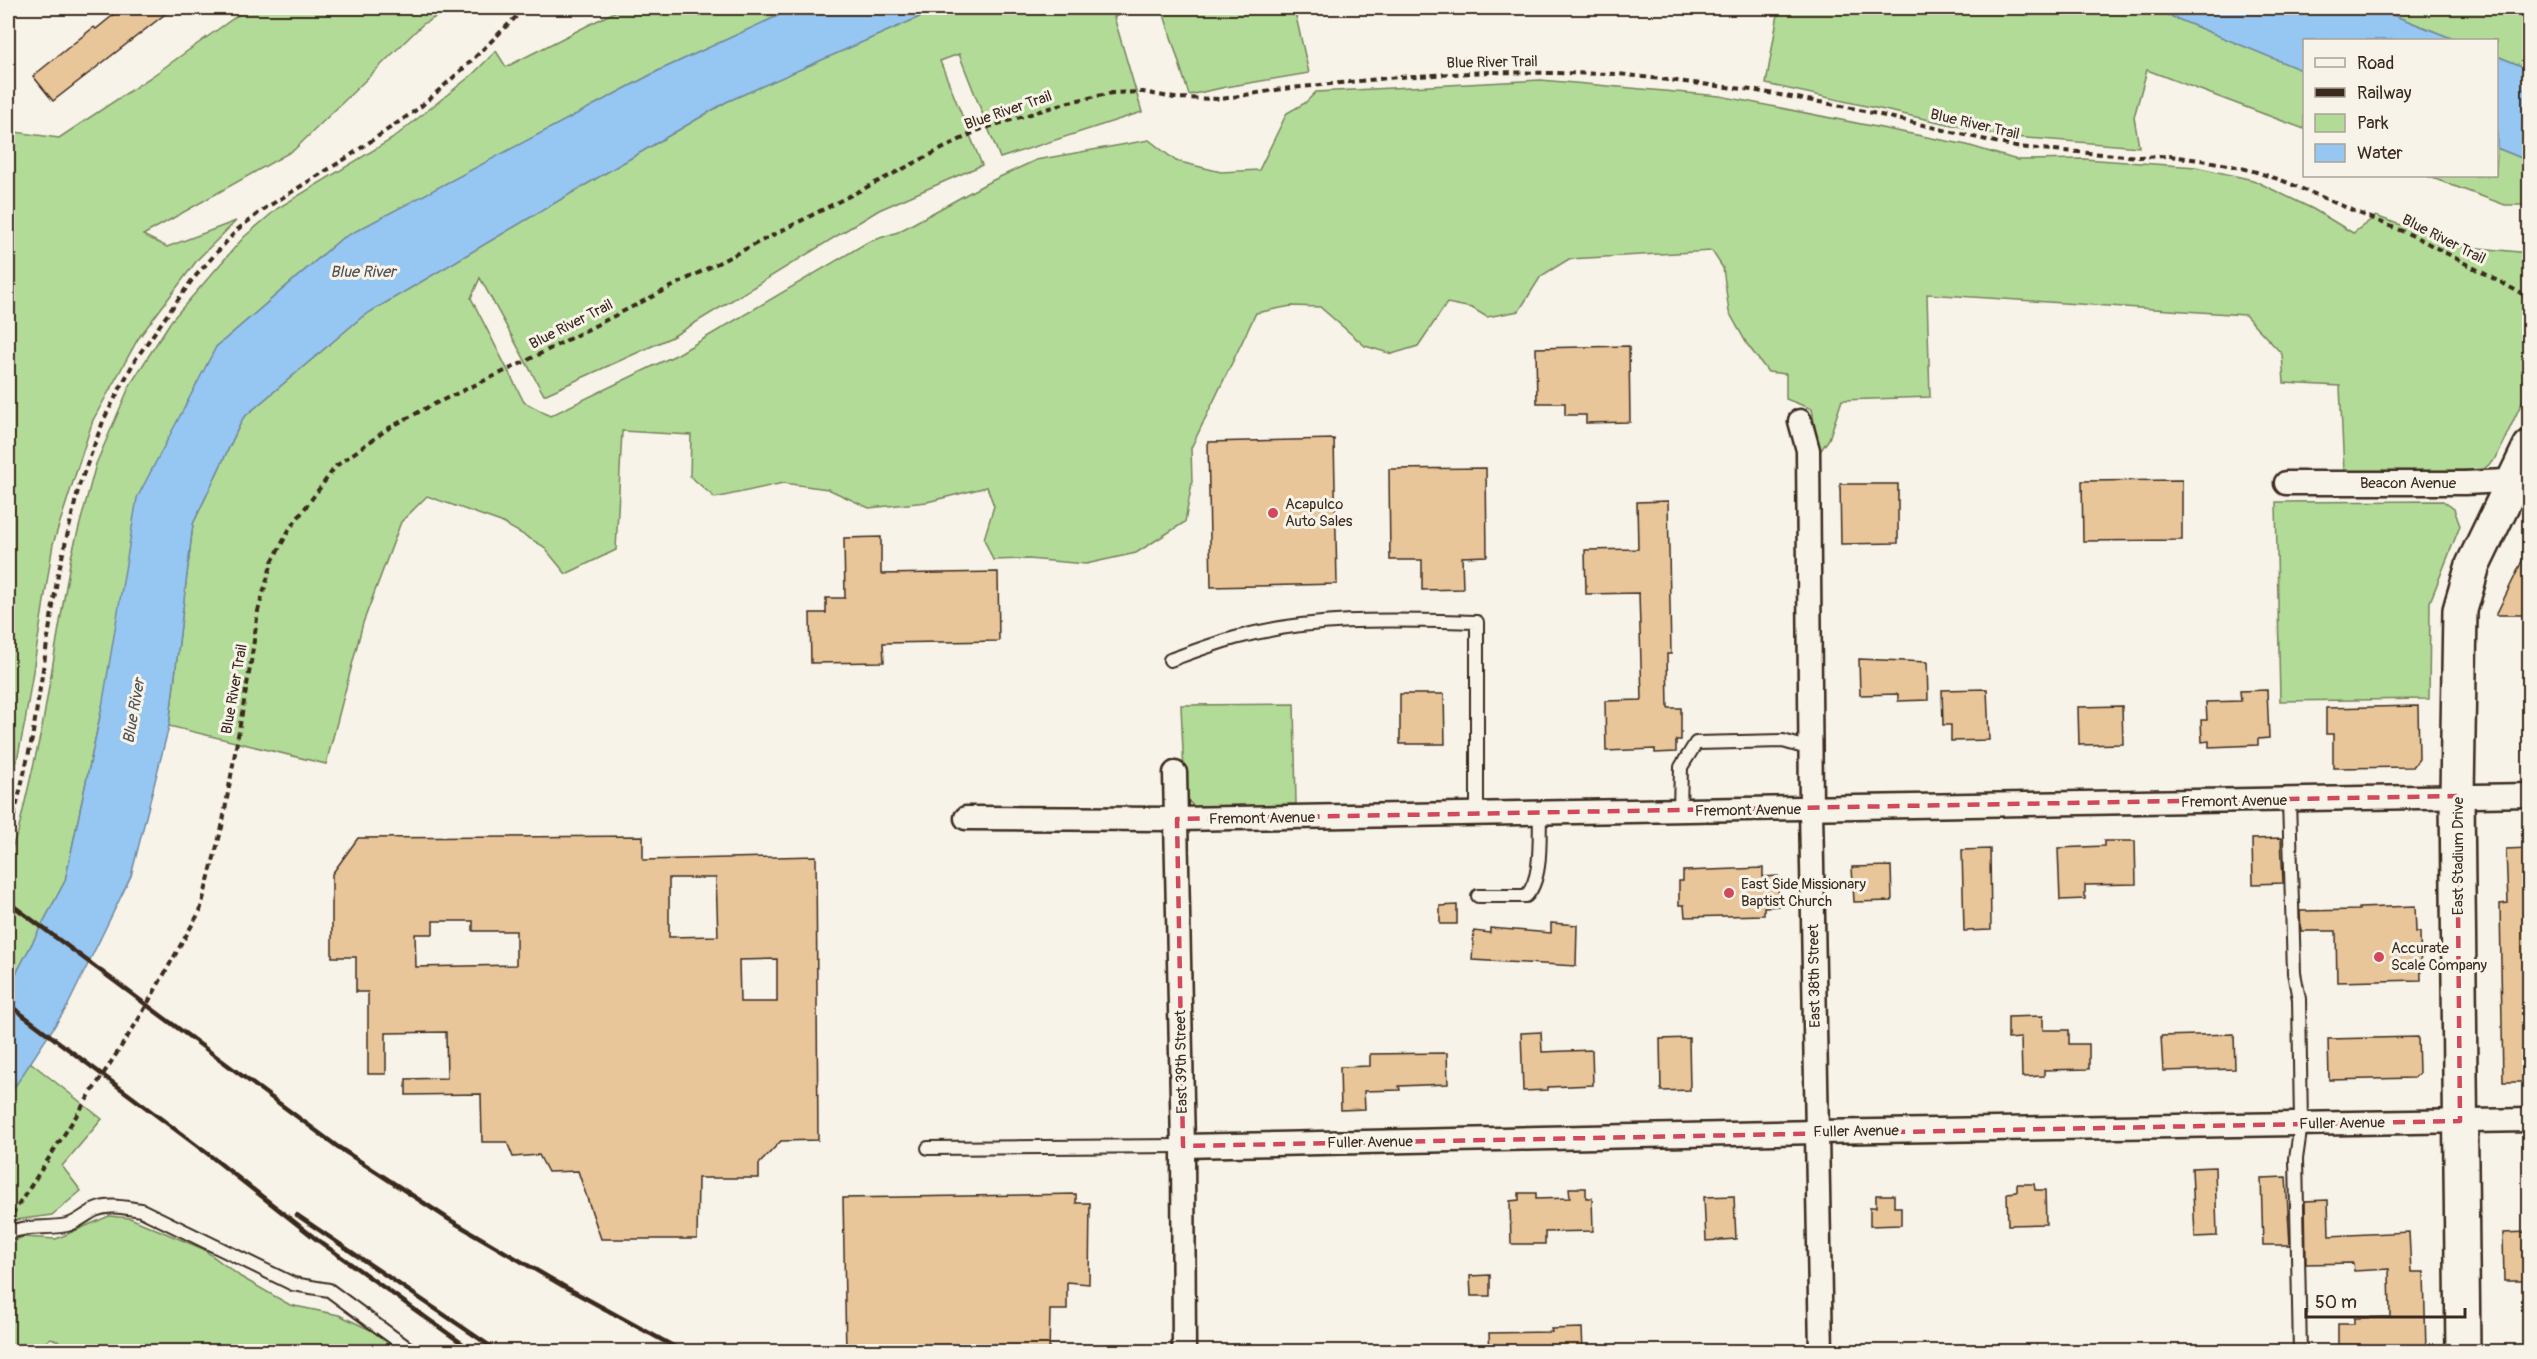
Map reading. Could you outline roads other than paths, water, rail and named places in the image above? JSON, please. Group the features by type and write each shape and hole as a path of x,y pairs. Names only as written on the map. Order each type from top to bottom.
{"main road":[{"name":"East Stadium Drive","path":"2463,1352 2457,796 2460,610 2473,565 2522,480 2529,447"}],"street":[{"name":"East 38th Street","path":"1800,421 1808,450 1811,809 1821,1352"},
{"name":"Beacon Avenue","path":"2286,483 2466,483 2522,480"},
{"name":"East 39th Street","path":"1175,773 1183,1146 1184,1352"},
{"name":"Fremont Avenue","path":"966,818 1177,819 2529,795"},
{"name":"Fuller Avenue","path":"1183,1146 2529,1120"}],"lane":[{"path":"1170,660 1236,637 1297,626 1391,620 1477,622 1477,814"},
{"path":"1680,811 1681,767 1696,743 1783,741 1811,749"},
{"path":"2289,800 2294,974 2299,999 2301,1124 2296,1159 2300,1352"},
{"path":"1478,896 1526,896 1533,889 1537,878 1540,813"},
{"path":"928,1148 1183,1146"},
{"path":"8,1233 19,1228 42,1229 71,1225 97,1209 114,1206 141,1210 293,1284 329,1290 413,1352"}],"water":[{"name":"Blue River","path":"795,8 940,8 726,102 363,316 243,418 193,524 169,726 131,876 67,1007 8,1097 8,989 65,881 102,707 137,498 216,347 341,239 660,70"},
{"path":"2151,8 2375,8 2453,39 2303,39 2303,71"},
{"path":"2498,56 2529,69 2529,161 2498,148"}],"railway":[{"path":"8,902 338,1147 450,1220 565,1287 684,1352"},
{"path":"8,1004 208,1154 316,1239 474,1352"},
{"path":"297,1215 499,1352"}],"place":[{"name":"Acapulco Auto Sales","path":"1273,513"},
{"name":"East Side Missionary Baptist Church","path":"1729,893"},
{"name":"Accurate Scale Company","path":"2379,957"}]}
